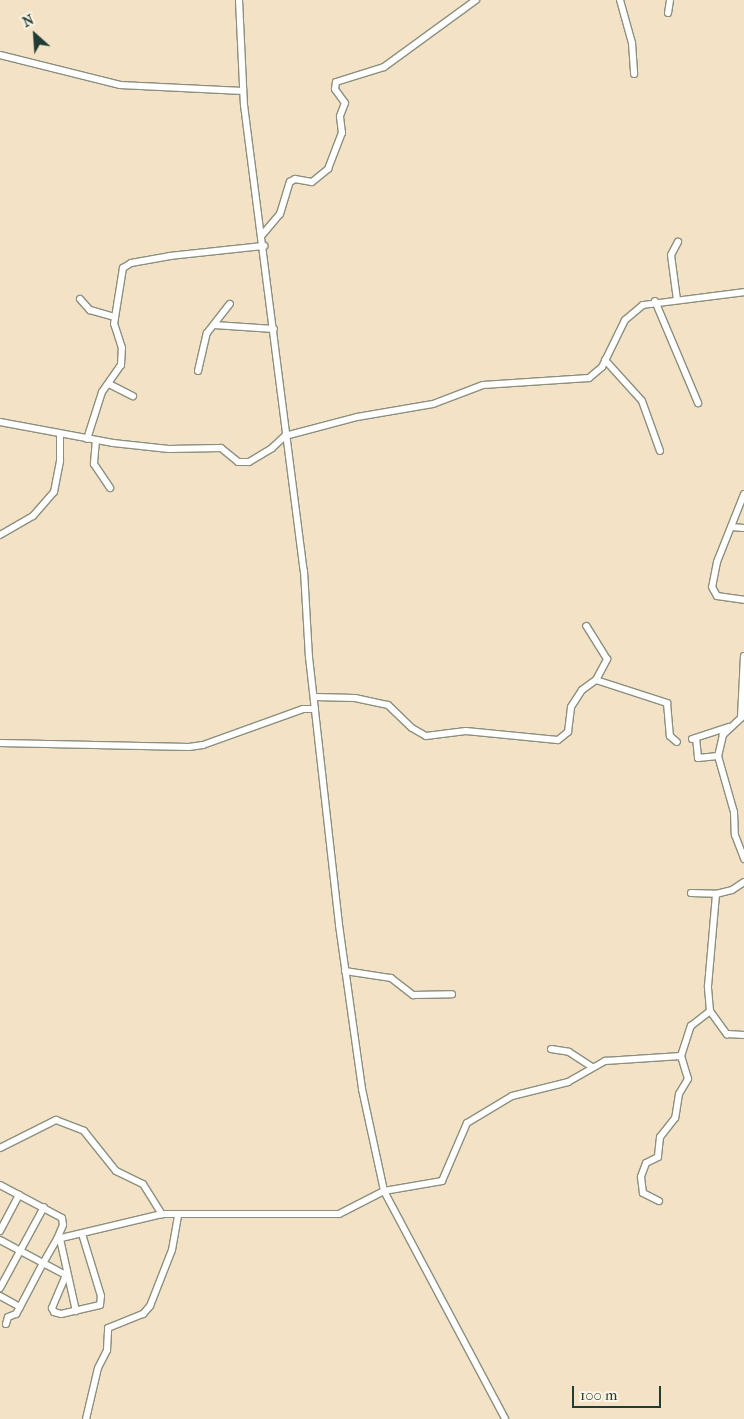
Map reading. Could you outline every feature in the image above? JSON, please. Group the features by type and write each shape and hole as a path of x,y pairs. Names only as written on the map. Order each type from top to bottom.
{"street":[{"path":"239,0 244,91 263,234 285,436 304,571 315,709 356,1054 384,1191 506,1419"},
{"path":"263,234 280,214 290,182 296,179 312,182 328,169 342,133 340,116 345,103 335,88 336,82 384,67 476,0"},
{"path":"620,0 633,52 634,74"},
{"path":"668,13 670,0"},
{"path":"0,55 120,85 244,91"},
{"path":"677,300 671,255 678,242"},
{"path":"87,439 102,392 109,384 123,357 115,317 119,282 126,265 209,250 264,246"},
{"path":"0,422 60,435 169,449 220,448 244,463 257,458 285,436 357,417 433,404 483,385 589,378 605,360 629,314 656,301 744,292"},
{"path":"80,299 90,310 115,317"},
{"path":"656,301 698,403"},
{"path":"198,371 207,333 230,304"},
{"path":"214,325 274,329"},
{"path":"605,360 642,401 660,451"},
{"path":"109,384 133,396"},
{"path":"0,535 33,516 54,492 60,461 60,435"},
{"path":"96,440 94,464 110,488"},
{"path":"744,494 717,562 712,591 717,596 744,600"},
{"path":"731,527 744,528"},
{"path":"315,697 355,698 388,705 412,728 426,736 466,732 553,742 566,736 571,707 582,690 596,680 607,659 586,626"},
{"path":"718,756 698,758 694,739 738,724 741,718 744,656"},
{"path":"596,680 667,703 670,736 677,742"},
{"path":"0,743 188,747 304,709 315,709"},
{"path":"728,727 718,747 718,756 734,812 735,835 741,844 744,859"},
{"path":"691,893 715,900 738,888 744,882"},
{"path":"715,900 708,986 710,1011 727,1034 744,1035"},
{"path":"345,971 391,978 413,995 452,994"},
{"path":"659,1201 643,1193 641,1177 645,1165 658,1157 660,1136 676,1115 679,1094 688,1077 681,1056 691,1026 710,1011"},
{"path":"551,1049 569,1052 592,1067"},
{"path":"59,1239 162,1214 339,1214 384,1191 442,1181 463,1130 471,1120 512,1096 568,1082 605,1061 681,1056"},
{"path":"0,1148 56,1120 80,1128 116,1171 143,1184 162,1214"},
{"path":"0,1185 44,1207 63,1220 59,1239 20,1307 6,1324"},
{"path":"0,1231 19,1195"},
{"path":"0,1288 44,1207"},
{"path":"86,1419 98,1368 107,1350 108,1328 142,1314 150,1306 172,1250 178,1215"},
{"path":"66,1275 53,1311 61,1314 97,1306 102,1300 82,1234"},
{"path":"59,1239 76,1311"},
{"path":"0,1240 66,1275"},
{"path":"0,1296 20,1307"}]}
